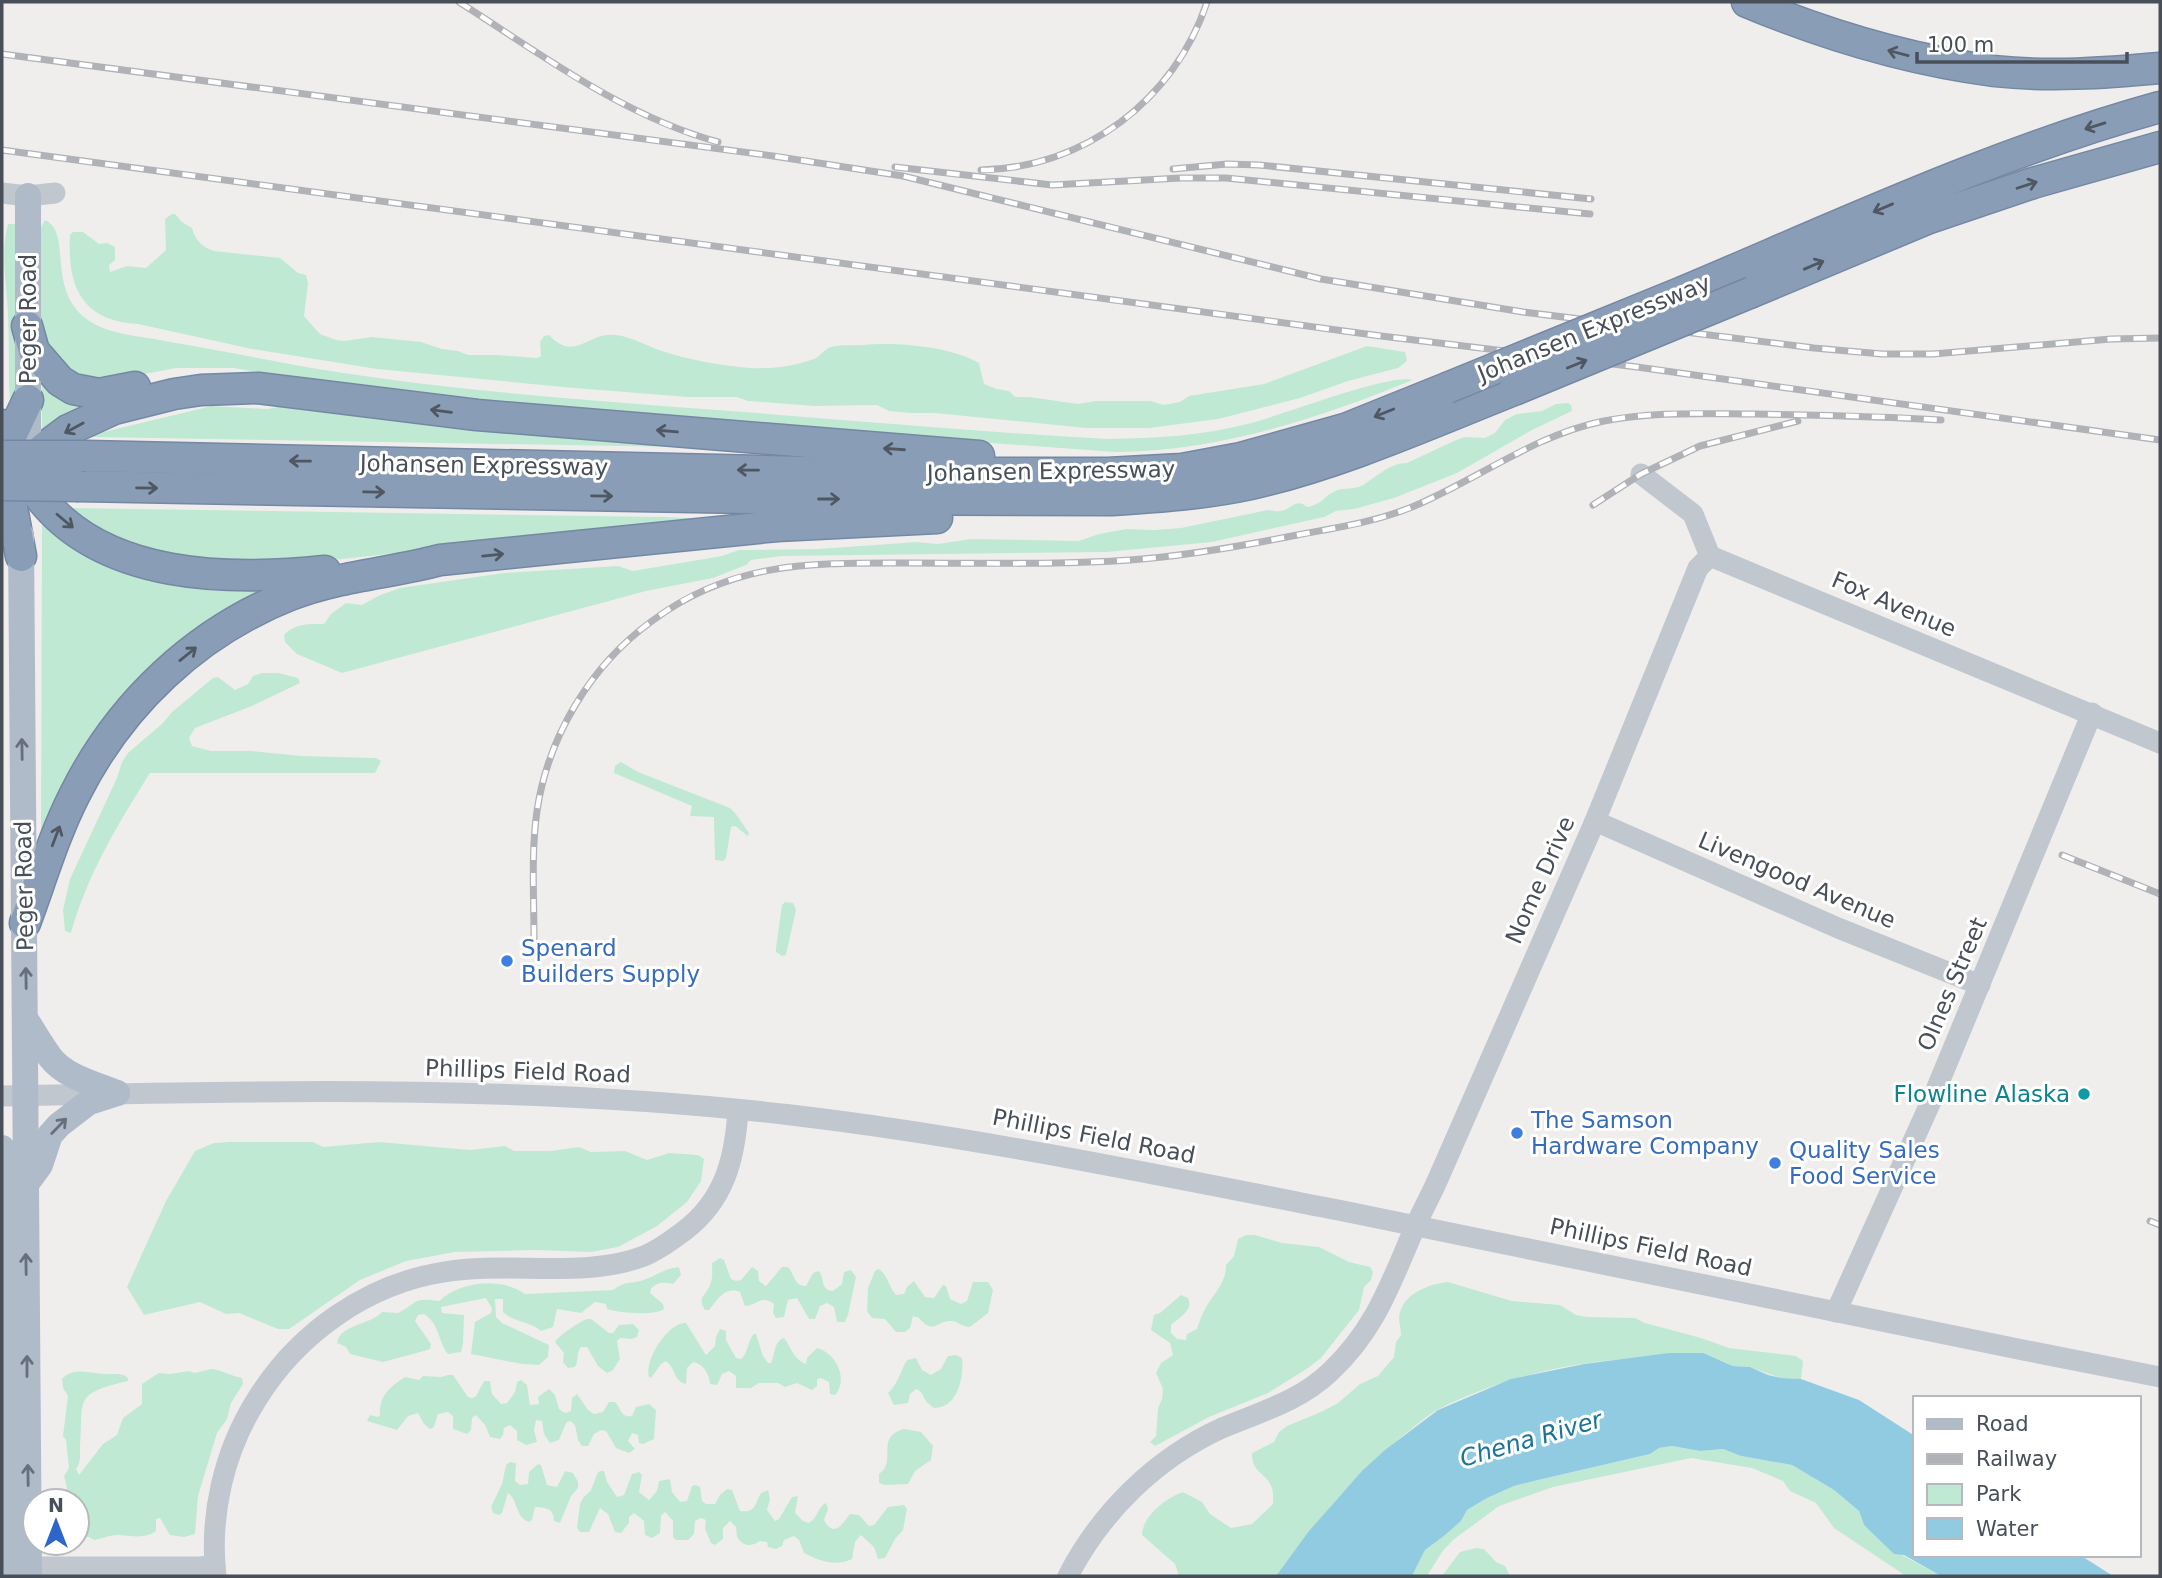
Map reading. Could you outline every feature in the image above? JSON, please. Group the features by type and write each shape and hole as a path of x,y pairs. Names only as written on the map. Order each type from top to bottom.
{"highway":[{"path":"1747,2 1836,35 1905,55 1960,66 2055,74 2160,68"},
{"name":"Johansen Expressway","path":"6,467 86,456 878,473 1050,475 1182,469 1241,458 1345,429 2016,154 2066,135 2160,107"},
{"name":"Johansen Expressway","path":"6,467 79,486 790,499 1112,500 1226,488 1295,472 1393,439 1929,218 2033,183 2160,147"},
{"path":"27,326 34,351 46,367 60,381 86,393 99,394 178,378 204,376 232,378 258,388"},
{"path":"6,467 44,448 68,430 114,409 174,394 258,388 477,415 977,456 1182,469"},
{"path":"20,556 6,467 28,400"},
{"path":"6,467 98,546 152,565 188,571 257,576 323,572 407,561 440,560 776,526 1018,514 1112,500"},
{"path":"25,923 59,828 94,759 135,704 190,651 228,627 290,595 345,580 440,560"}],"main road":[{"name":"Peger Road","path":"28,196 28,400"},
{"name":"Peger Road","path":"20,556 26,1020 13,1096 26,1184 22,1573"},
{"path":"26,1020 51,1059 63,1069 117,1093"},
{"path":"26,1184 40,1165 44,1147 59,1125 89,1102 117,1093"},
{"path":"2,1148 5,1430 22,1573"}],"street":[{"path":"2,193 28,196 55,193"},
{"path":"1642,474 1693,514 1710,556"},
{"name":"Fox Avenue","path":"1710,556 2160,743"},
{"name":"Nome Drive","path":"1068,1576 1103,1522 1125,1497 1159,1466 1214,1432 1307,1390 1336,1367 1358,1342 1380,1307 1438,1179 1595,821 1698,568 1710,556"},
{"name":"Olnes Street","path":"1836,1312 1893,1188 1980,985 2092,713"},
{"name":"Livengood Avenue","path":"1595,821 1838,928 1980,985"},
{"name":"Phillips Field Road","path":"13,1096 117,1093 502,1094 738,1110 862,1123 994,1143 2160,1377"},
{"path":"22,1573 201,1567 216,1571 216,1517 226,1466 236,1439 268,1382 308,1338 361,1301 419,1277 465,1269 605,1266 648,1255 695,1222 718,1194 728,1174 736,1144 738,1110"}],"green space":[{"path":"172,214 192,228 203,245 214,251 280,258 298,273 306,275 308,284 304,316 320,334 344,341 372,337 421,342 468,355 537,358 541,356 540,342 544,336 549,335 566,346 574,346 597,337 616,335 695,360 759,368 806,361 835,346 906,345 938,349 967,357 979,363 984,384 1009,391 1015,397 1078,404 1096,401 1151,401 1163,405 1180,402 1189,396 1264,384 1367,346 1405,352 1407,361 1398,368 1348,381 1300,398 1218,419 1149,428 1086,428 889,411 877,405 814,406 748,401 737,397 688,397 377,369 252,349 119,321 103,316 91,308 75,285 71,270 70,235 73,232 83,232 99,244 107,243 115,247 115,260 109,265 110,272 127,266 146,268 166,250 165,219"},
{"path":"45,220 54,228 58,239 65,286 71,302 83,316 103,328 284,363 392,380 609,402 1108,439 1178,436 1230,428 1358,389 1381,383 1413,380 1304,420 1230,439 1192,446 1115,452 661,419 339,386 234,368 176,368 108,381 78,378 49,353 41,322 41,227"},
{"path":"8,224 15,224 19,379 12,420 4,258"},
{"path":"42,375 85,405 42,432"},
{"path":"1568,403 1572,411 1532,430 1457,473 1394,498 1212,542 1107,552 782,556 751,560 746,565 713,578 646,591 342,673 297,654 285,642 284,635 288,631 302,625 324,624 331,614 346,603 362,605 400,588 504,573 618,566 633,571 722,556 739,550 818,549 917,542 938,544 971,539 1079,541 1126,529 1181,528 1268,510 1284,510 1299,503 1307,507 1320,502 1335,491 1360,487 1389,468 1407,463 1456,440 1465,437 1485,438 1495,433 1505,420 1517,414 1542,411 1556,404"},
{"path":"212,406 267,409 284,406 726,444 677,447 91,437"},
{"path":"69,508 708,519 324,561 237,563 153,553 118,538"},
{"path":"44,521 81,545 308,580 205,630 43,834 41,833"},
{"path":"279,673 298,678 300,683 252,706 195,728 189,738 192,746 211,751 376,758 381,761 375,773 150,773 95,870 71,933 65,931 63,910 70,879 128,753 213,678 218,677 235,690 248,684 253,676"},
{"path":"621,762 638,772 730,808 749,833 748,836 735,826 731,827 726,858 723,861 715,860 714,817 690,816 692,806 614,773 615,766"},
{"path":"785,902 793,903 796,910 786,955 782,956 776,952 776,948 782,905"},
{"path":"313,1142 323,1147 379,1142 470,1150 505,1146 514,1151 551,1151 579,1147 591,1152 625,1151 647,1160 669,1153 698,1155 704,1159 701,1181 687,1202 657,1226 618,1247 591,1252 455,1252 406,1261 360,1280 289,1329 278,1329 239,1313 226,1314 200,1302 144,1315 127,1287 166,1201 195,1151 214,1143"},
{"path":"1246,1235 1319,1247 1349,1262 1370,1267 1373,1272 1371,1280 1364,1287 1359,1310 1321,1358 1308,1368 1268,1393 1209,1417 1155,1446 1150,1442 1156,1436 1158,1408 1163,1389 1156,1373 1161,1363 1173,1355 1170,1343 1151,1330 1154,1315 1181,1295 1188,1298 1189,1307 1171,1325 1171,1333 1177,1339 1186,1340 1187,1334 1197,1329 1222,1282 1226,1265 1234,1256 1238,1239"},
{"path":"720,1258 724,1260 731,1279 741,1280 752,1267 758,1271 759,1281 766,1286 782,1267 788,1267 802,1286 806,1286 813,1273 819,1271 826,1289 833,1291 842,1284 844,1272 851,1270 856,1277 845,1322 837,1322 834,1307 827,1303 820,1306 815,1319 809,1319 797,1298 788,1300 784,1317 776,1318 773,1313 774,1304 770,1301 762,1300 745,1306 740,1292 735,1291 726,1292 709,1310 705,1310 702,1298 710,1286 712,1263"},
{"path":"679,1267 681,1275 673,1284 661,1283 651,1289 650,1293 663,1304 664,1309 653,1313 612,1310 607,1309 606,1304 595,1302 581,1313 557,1309 553,1327 541,1331 507,1315 503,1312 503,1299 495,1299 496,1317 502,1323 549,1345 548,1357 539,1365 471,1354 475,1322 491,1313 492,1309 486,1298 441,1307 442,1313 464,1315 461,1352 448,1354 433,1323 424,1314 418,1315 415,1321 431,1344 430,1349 383,1362 350,1354 346,1347 337,1343 344,1332 382,1312 398,1313 420,1300 439,1301 458,1289 470,1286 493,1283 525,1294 613,1290 623,1284 641,1281"},
{"path":"878,1269 884,1273 896,1295 904,1294 914,1281 925,1297 934,1298 943,1285 946,1286 950,1299 961,1304 967,1301 973,1282 988,1282 993,1290 988,1313 970,1327 947,1321 932,1327 913,1316 910,1328 905,1332 896,1332 885,1319 872,1318 867,1311 868,1288"},
{"path":"1448,1282 1512,1301 1560,1305 1576,1315 1635,1318 1729,1348 1796,1356 1803,1361 1801,1379 1781,1378 1720,1360 1648,1358 1553,1369 1506,1382 1439,1409 1386,1450 1336,1501 1276,1576 1179,1576 1175,1564 1142,1535 1151,1514 1170,1498 1183,1492 1202,1502 1210,1514 1231,1528 1252,1524 1273,1504 1273,1493 1271,1485 1255,1467 1252,1453 1274,1442 1279,1432 1287,1426 1338,1403 1360,1384 1378,1376 1394,1357 1396,1342 1401,1335 1399,1317 1405,1302 1424,1288"},
{"path":"591,1319 609,1333 613,1333 619,1325 633,1324 639,1330 637,1337 620,1338 617,1341 620,1359 613,1370 607,1373 598,1366 587,1347 581,1347 575,1367 568,1368 563,1362 564,1353 555,1342 569,1329"},
{"path":"686,1323 706,1355 715,1346 720,1329 726,1331 726,1340 736,1358 741,1359 754,1334 768,1363 771,1363 778,1342 784,1338 796,1356 806,1364 807,1358 817,1348 835,1361 840,1374 839,1389 835,1395 830,1394 829,1382 821,1378 817,1379 817,1386 812,1390 797,1383 785,1387 778,1383 759,1383 751,1388 736,1388 736,1376 729,1371 722,1374 717,1385 710,1384 705,1370 693,1362 687,1368 686,1384 679,1380 666,1361 649,1377 650,1362 663,1337"},
{"path":"956,1355 962,1358 962,1372 959,1387 952,1400 936,1408 916,1389 910,1394 908,1403 894,1405 888,1393 897,1382 907,1360 916,1358 922,1370 931,1375 941,1369 948,1356"},
{"path":"211,1369 242,1378 243,1384 231,1403 227,1419 217,1433 198,1496 195,1534 184,1537 170,1535 160,1518 156,1519 156,1531 151,1534 91,1538 91,1487 67,1487 64,1476 69,1468 66,1440 63,1436 68,1396 62,1379 78,1372 120,1374 128,1378 128,1381 97,1390 84,1401 80,1459 76,1469 79,1475 103,1444 117,1435 123,1418 142,1404 142,1384 159,1373 195,1373"},
{"path":"453,1375 468,1397 472,1398 476,1396 484,1381 490,1381 492,1394 501,1404 507,1403 515,1392 517,1382 521,1380 527,1385 530,1405 539,1404 538,1397 549,1389 555,1395 559,1409 565,1413 571,1411 572,1398 577,1394 594,1414 603,1412 609,1402 615,1402 623,1414 628,1416 632,1416 636,1407 649,1404 656,1410 654,1439 639,1443 638,1435 632,1433 628,1441 635,1449 629,1453 616,1448 606,1431 601,1430 594,1434 588,1446 582,1446 575,1425 570,1421 566,1423 559,1440 550,1443 544,1434 542,1421 536,1420 534,1430 537,1442 526,1445 517,1440 517,1431 510,1425 504,1428 500,1439 490,1437 485,1425 476,1415 472,1418 471,1430 467,1434 453,1429 453,1416 448,1412 438,1414 434,1427 430,1429 418,1413 408,1416 397,1430 367,1421 370,1415 380,1415 381,1402 386,1392 405,1377 419,1380 423,1376"},
{"path":"904,1429 921,1432 933,1446 931,1460 915,1471 908,1484 879,1483 879,1474 887,1463 890,1438"},
{"path":"1672,1446 1700,1451 1723,1449 1741,1456 1792,1465 1834,1490 1859,1511 1864,1525 1887,1547 1941,1576 1906,1576 1834,1528 1816,1503 1790,1491 1783,1481 1752,1468 1691,1458 1553,1487 1499,1506 1453,1540 1427,1576 1412,1576 1425,1550 1461,1521 1467,1510 1487,1498 1514,1486 1650,1454 1659,1448"},
{"path":"510,1462 516,1463 515,1481 520,1485 528,1484 529,1472 538,1464 541,1465 547,1485 557,1487 565,1471 573,1473 578,1488 571,1496 560,1523 554,1521 551,1511 539,1507 535,1507 532,1520 524,1520 508,1493 502,1513 493,1513 491,1507 502,1484 506,1465"},
{"path":"604,1471 607,1482 617,1497 624,1495 632,1474 639,1472 642,1475 639,1492 649,1500 657,1491 659,1481 670,1479 672,1492 680,1502 687,1501 692,1486 700,1487 702,1501 706,1504 715,1504 727,1489 732,1490 740,1511 749,1511 761,1493 768,1490 770,1499 767,1510 775,1521 779,1519 792,1497 798,1496 795,1513 809,1523 826,1503 828,1509 824,1520 828,1526 835,1529 850,1514 859,1515 869,1526 874,1525 888,1507 904,1505 907,1509 903,1530 885,1558 878,1559 874,1547 861,1535 855,1542 852,1559 840,1563 822,1561 804,1553 799,1540 794,1536 784,1540 782,1546 776,1549 768,1547 767,1542 745,1544 737,1537 736,1527 730,1521 723,1528 723,1539 715,1545 711,1543 705,1529 706,1520 701,1518 695,1521 694,1534 688,1540 676,1540 673,1537 673,1521 665,1512 661,1516 660,1533 652,1538 645,1535 644,1521 634,1513 621,1533 615,1532 608,1514 600,1508 589,1532 580,1532 577,1528 580,1504 591,1490 598,1472"},
{"path":"1484,1549 1496,1562 1505,1566 1510,1576 1442,1576 1460,1552"}],"water":[{"name":"Chena River","path":"1669,1353 1703,1353 1733,1366 1750,1367 1781,1378 1801,1379 1859,1400 1913,1435 1913,1557 2083,1557 2113,1576 1941,1576 1904,1555 1894,1554 1864,1525 1859,1511 1834,1490 1792,1465 1741,1456 1723,1449 1700,1451 1672,1446 1659,1448 1650,1454 1514,1486 1487,1498 1467,1510 1461,1521 1425,1550 1412,1576 1276,1576 1309,1531 1362,1471 1438,1410 1511,1379 1584,1364"}],"railway":[{"path":"459,2 616,100 683,131 718,142"},
{"path":"981,170 1019,166 1055,157 1089,142 1121,122 1149,98 1173,69 1192,37 1207,2"},
{"path":"2,54 773,156 903,176 1321,279 1523,312 1882,354 1933,354 2111,339 2160,338"},
{"path":"2,150 1381,336 1637,367 2160,440"},
{"path":"1173,169 1227,164 1259,165 1591,199"},
{"path":"895,167 1052,185 1226,178 1590,214"},
{"path":"534,938 533,859 537,811 551,756 562,730 592,681 630,639 683,601 713,586 744,576 808,565 1103,562 1172,556 1256,543 1384,517 1436,496 1554,437 1578,428 1623,418 1660,414 1717,414 1941,420"},
{"path":"1593,505 1641,474 1700,446 1798,421"},
{"path":"2062,855 2160,894"},
{"path":"2150,1221 2160,1225"}],"place":[{"name":"Spenard Builders Supply","path":"507,961"},
{"name":"Flowline Alaska","path":"2084,1094"},
{"name":"The Samson Hardware Company","path":"1517,1133"},
{"name":"Quality Sales Food Service","path":"1775,1163"}]}
